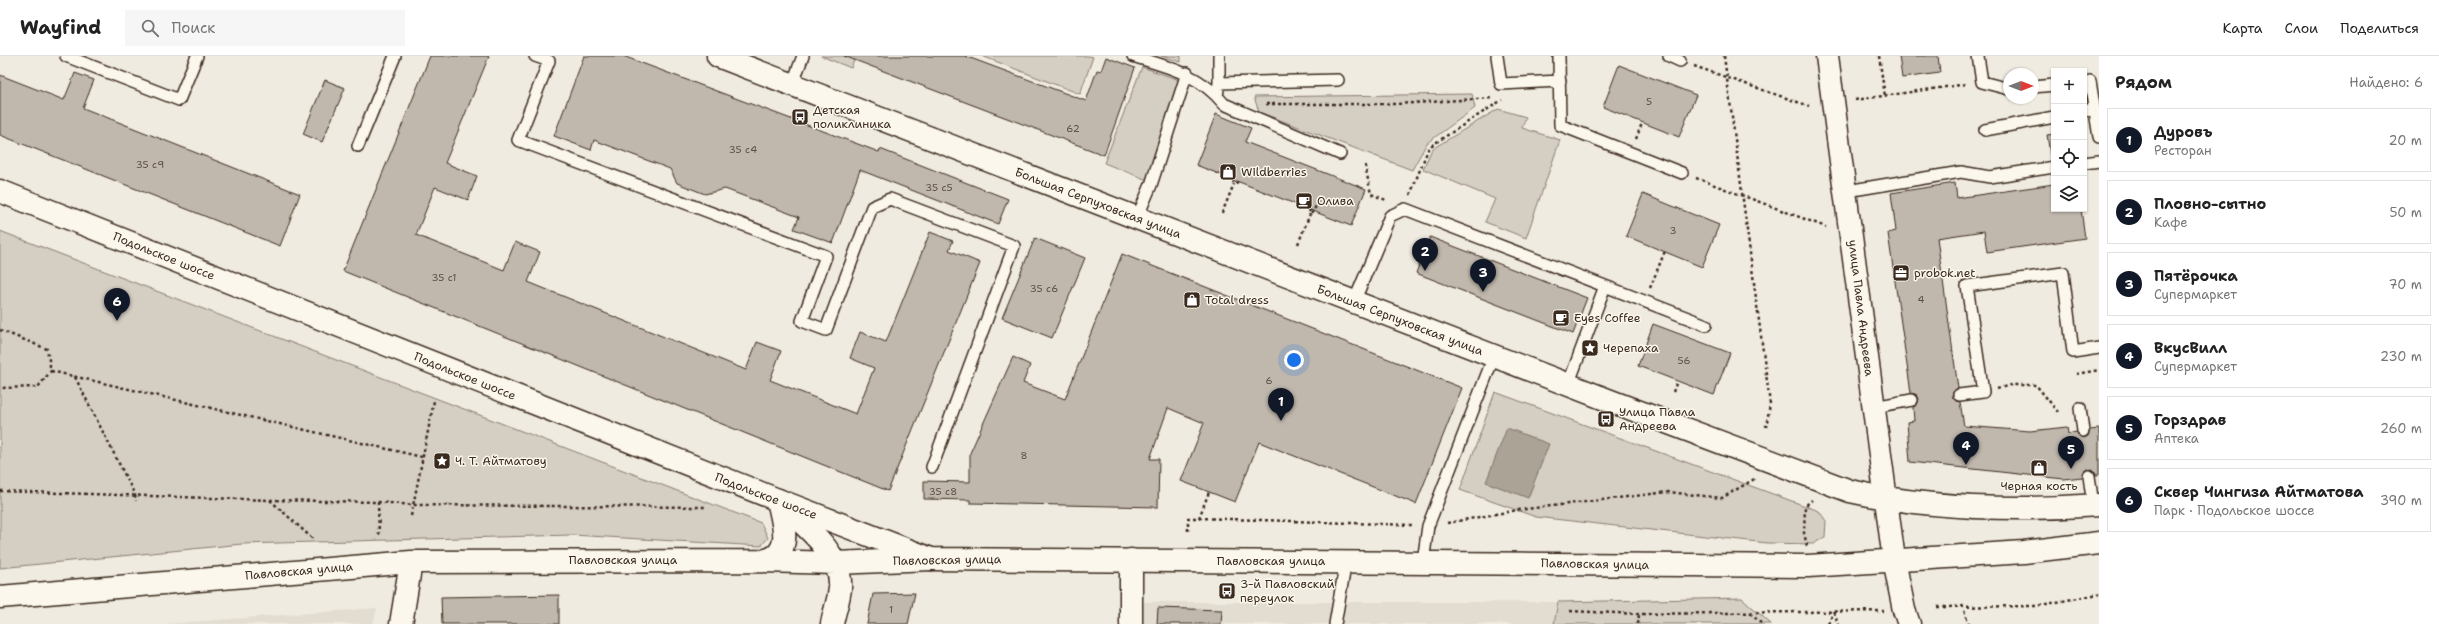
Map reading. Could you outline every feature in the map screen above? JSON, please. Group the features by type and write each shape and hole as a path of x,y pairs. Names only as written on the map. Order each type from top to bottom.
{"street":[{"name":"Большая Серпуховская улица","path":"718,56 1568,385 1832,484 1886,499 1937,506 2096,505"},
{"name":"улица Павла Андреева","path":"1827,56 1847,191 1894,560 1904,610 1909,624"},
{"name":"Подольское шоссе","path":"0,191 778,500 931,559"},
{"path":"762,561 776,556 782,550 784,542 778,500"},
{"path":"778,500 824,547 836,563 840,587 832,624"},
{"path":"1894,560 2024,552 2099,544"},
{"name":"Павловская улица","path":"0,597 411,562 762,561 836,563 931,559 1808,566 1894,560"},
{"path":"1130,560 1131,624"},
{"path":"401,624 411,562"}],"lane":[{"path":"66,56 179,100 197,56"},
{"path":"358,146 395,56"},
{"path":"535,56 549,62 518,140 826,256 802,321 826,330 872,207 890,199 1014,246 932,467"},
{"path":"792,85 803,56"},
{"path":"1133,56 1187,73 1217,96 1224,104 1340,154"},
{"path":"1217,96 1219,83 1219,56"},
{"path":"1497,56 1501,84 1560,81"},
{"path":"1559,56 1560,125 1682,173"},
{"path":"1669,56 1680,61"},
{"path":"1978,56 1982,82 2003,87"},
{"path":"1137,218 1151,185 1187,73"},
{"path":"1219,83 1338,80"},
{"path":"2091,81 2089,110 2099,137"},
{"path":"2039,86 2051,85"},
{"path":"1985,130 2051,118"},
{"path":"2087,163 2099,161"},
{"path":"1847,191 1961,172 1990,177 2051,167"},
{"path":"1354,302 1390,216 1405,209 1706,325"},
{"path":"1959,395 1983,392 1968,286 2063,273 2073,352 2099,348"},
{"path":"1568,385 1605,286"},
{"path":"1423,562 1428,526 1494,356"},
{"path":"1874,408 1912,400"},
{"path":"2080,408 2083,431"},
{"path":"2089,476 2096,505"},
{"path":"1334,624 1346,562"}],"path":[{"path":"1724,56 1770,404 1766,427"},
{"path":"1879,56 1885,96"},
{"path":"1680,61 1809,106"},
{"path":"1854,100 1982,82"},
{"path":"1263,104 1396,104 1505,97 1428,147 1405,209 1371,194 1366,165"},
{"path":"1682,173 1826,227"},
{"path":"1222,213 1234,184 1233,180"},
{"path":"1234,184 1238,182"},
{"path":"1298,244 1310,214 1314,211 1317,202 1324,200 1331,204"},
{"path":"1309,209 1310,214"},
{"path":"1644,301 1665,251"},
{"path":"0,330 47,349 51,371 38,387 0,388"},
{"path":"2076,374 2099,370"},
{"path":"51,371 422,457"},
{"path":"75,377 135,496 136,501"},
{"path":"1672,392 1677,381"},
{"path":"2010,385 2036,385 2058,412"},
{"path":"411,516 434,401"},
{"path":"1188,531 1188,518 1428,526 1518,510 1668,492 1722,498 1756,478"},
{"path":"0,491 378,502 413,505 707,507"},
{"path":"1199,518 1209,492"},
{"path":"270,500 314,540"},
{"path":"1808,548 1804,533 1805,506 1812,500"},
{"path":"378,502 379,537"},
{"path":"1937,606 2036,606 2099,594"},
{"path":"1962,605 1969,624"},
{"path":"1570,611 1639,614 1886,611"},
{"path":"1828,624 1834,611"},
{"path":"1834,611 1838,624"},
{"path":"1750,612 1762,624"},
{"path":"1638,624 1639,614"}],"shaded area":[{"path":"821,56 856,56 851,68"},
{"path":"982,56 1089,56 1093,57 1080,94"},
{"path":"1161,56 1181,56 1181,62"},
{"path":"1142,67 1182,81 1150,181 1104,163"},
{"path":"1472,94 1475,108 1427,143 1412,170 1259,112 1254,97"},
{"path":"1498,109 1526,117 1522,128 1560,140 1526,238 1485,222 1495,199 1423,169 1432,149"},
{"path":"0,231 761,523 768,538 761,546 572,535 242,544 0,568"},
{"path":"1495,392 1819,511 1826,521 1825,537 1813,544 1767,543 1536,517 1460,490"},
{"path":"1507,428 1549,444 1528,498 1486,482"},
{"path":"1742,598 1771,624 1554,624 1558,602"},
{"path":"1141,602 1558,602 1554,624 1141,624"},
{"path":"377,608 373,624 164,624"}],"building":[{"path":"430,56 489,56 445,163 477,176 468,200 435,187 416,235 504,270 515,242 540,252 528,282 746,370 757,342 781,351 770,380 856,414 874,368 850,358 860,332 886,342 930,232 953,241 949,250 980,263 888,491 343,271"},
{"path":"584,56 623,56 879,152 880,149 1008,199 998,224 860,170 833,243 794,229 799,217 725,189 705,194 677,183 670,169 594,140 591,150 554,136"},
{"path":"844,56 965,56 1086,101 1097,70 1101,71 1106,57 1135,68 1104,155"},
{"path":"1899,56 1938,56 1940,73 1902,78"},
{"path":"1619,65 1696,95 1679,137 1603,107"},
{"path":"75,73 94,80 83,108 300,194 280,246 0,135 0,75 64,100"},
{"path":"325,80 345,88 322,142 303,134"},
{"path":"1216,114 1251,128 1245,142 1366,189 1351,226 1196,165"},
{"path":"2051,134 2051,160 2047,135"},
{"path":"1955,183 1957,198 2051,184 2051,212 2081,212 2085,238 1987,252 1984,231 1937,238 1958,388 1953,392 1952,396 1956,401 1960,402 1964,426 2030,431 2067,427 2068,434 2076,432 2084,438 2088,436 2090,430 2099,429 2099,475 2096,475 2094,471 2088,469 2084,471 2082,477 2064,479 1910,462 1907,422 1914,421 1913,407 1917,405 1919,399 1917,395 1911,393 1888,233 1896,231 1891,193"},
{"path":"1643,194 1719,225 1702,267 1626,236"},
{"path":"1430,237 1587,298 1573,334 1416,273"},
{"path":"1035,238 1085,258 1052,338 1002,318"},
{"path":"1122,254 1462,388 1416,504 1259,442 1235,502 1181,481 1204,423 1168,408 1150,459 1159,459 1158,507 970,503 970,500 924,499 924,481 970,482 970,453 1013,357 1030,365 1023,383 1065,399"},
{"path":"1653,324 1730,353 1714,395 1638,366"},
{"path":"915,593 908,624 867,624 873,594"},
{"path":"559,595 559,624 442,624 441,597"},
{"path":"1158,608 1222,610 1221,624 1157,624"}],"place":[{"name":"Детская поликлиника","path":"800,117"},
{"name":"Wildberries","path":"1228,172"},
{"name":"Олива","path":"1304,201"},
{"name":"Пловно-сытно","path":"1425,271"},
{"name":"probok.net","path":"1901,273"},
{"name":"Пятёрочка","path":"1483,292"},
{"name":"Total dress","path":"1192,300"},
{"name":"Eyes Coffee","path":"1561,318"},
{"name":"Сквер Чингиза Айтматова","path":"117,321"},
{"name":"Черепаха","path":"1590,348"},
{"name":"Улица Павла Андреева","path":"1606,419"},
{"name":"Дуровъ","path":"1281,421"},
{"name":"Ч. Т. Айтматову","path":"442,461"},
{"name":"ВкусВилл","path":"1966,465"},
{"name":"Черная кость","path":"2039,468"},
{"name":"Горздрав","path":"2071,469"},
{"name":"3-й Павловский переулок","path":"1227,591"}]}
